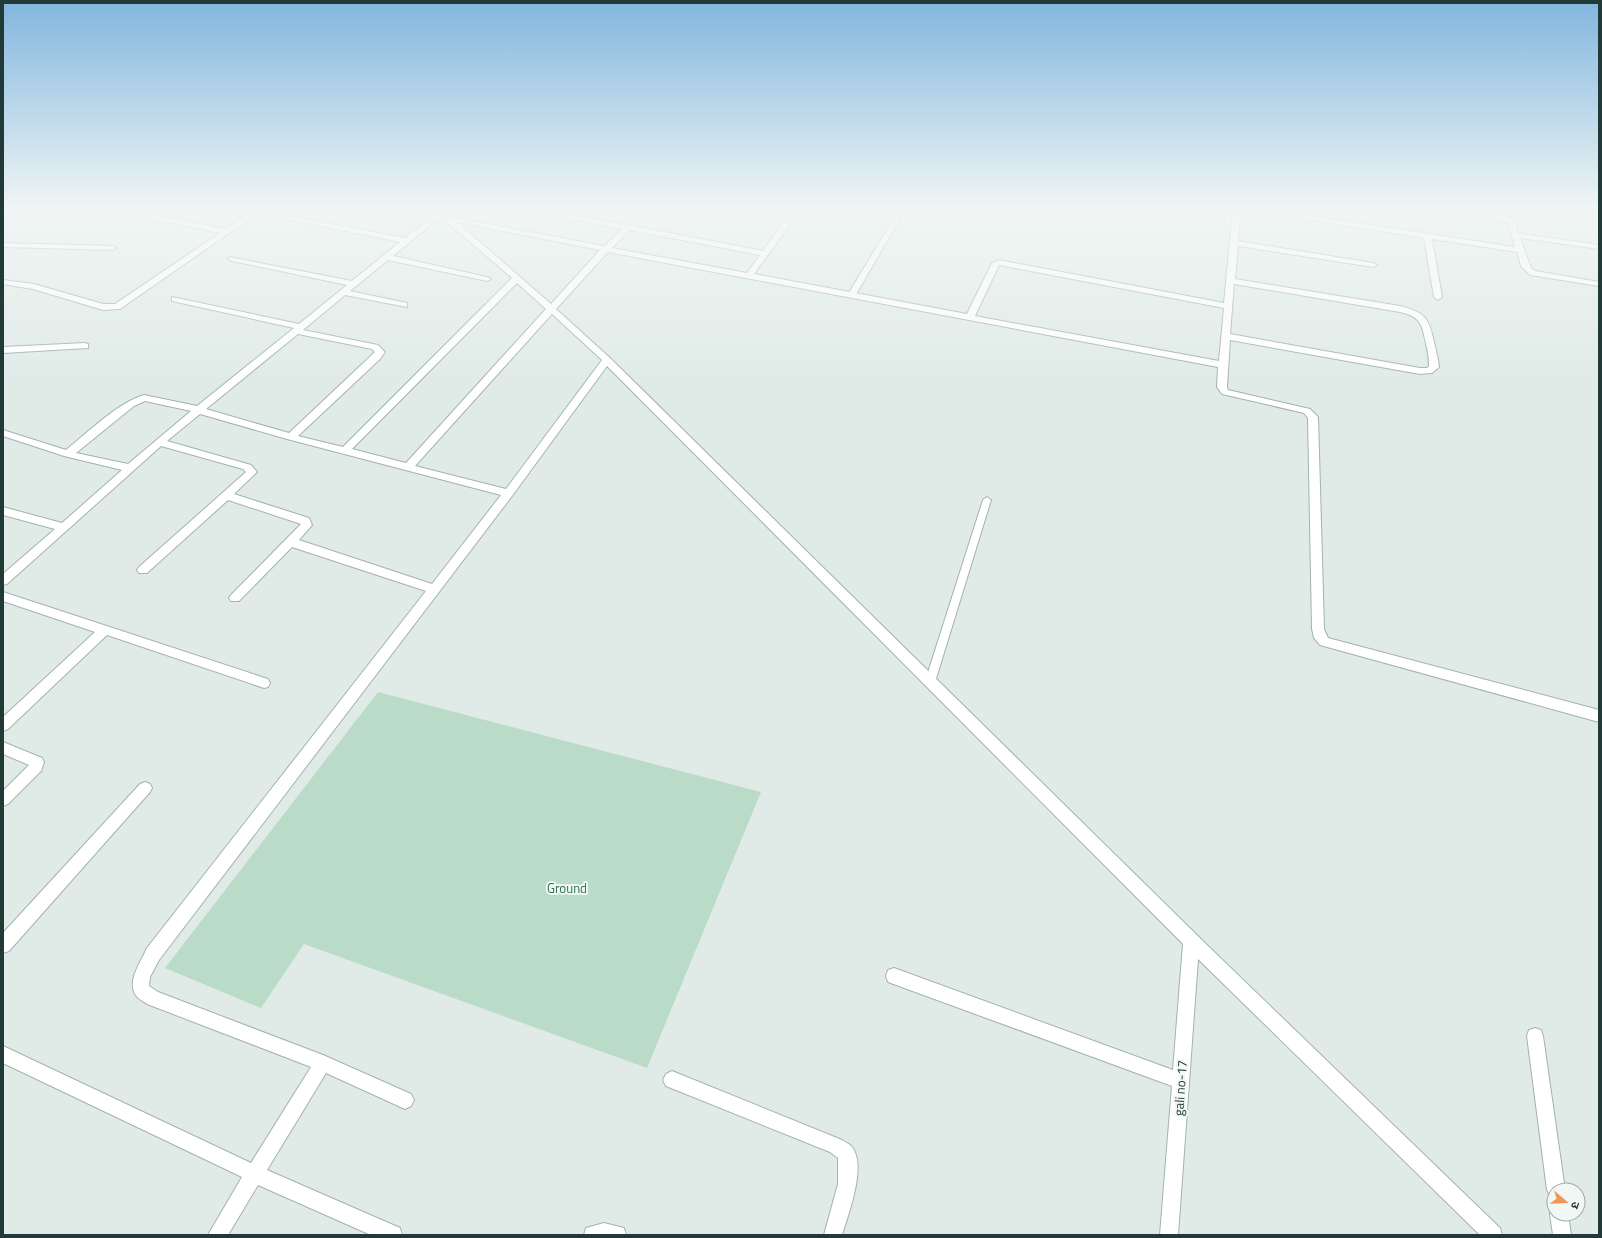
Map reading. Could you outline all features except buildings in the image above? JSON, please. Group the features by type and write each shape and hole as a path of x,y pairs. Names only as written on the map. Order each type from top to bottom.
{"street":[{"path":"3,282 34,287 103,307 117,307 177,266"},
{"path":"265,266 354,284"},
{"path":"3,581 159,442 376,266"},
{"path":"427,266 487,279"},
{"path":"503,266 606,360 1191,942 1493,1235"},
{"path":"409,466 591,266"},
{"path":"691,266 1223,365"},
{"path":"748,277 756,266"},
{"path":"970,318 995,266"},
{"path":"1019,266 1228,306"},
{"path":"1232,266 1223,365 1222,387 1224,392 1307,411 1313,417 1318,629 1320,638 1324,642 1599,716"},
{"path":"1433,266 1438,296"},
{"path":"1526,266 1528,270 1533,273 1599,284"},
{"path":"345,451 517,278"},
{"path":"1225,336 1420,371 1429,371 1434,367 1428,326 1424,319 1416,314 1400,309 1231,281"},
{"path":"344,292 404,305"},
{"path":"175,299 375,347 380,352 377,357 291,437"},
{"path":"3,350 85,346"},
{"path":"405,1100 323,1063 153,998 141,990 142,976 153,954 508,493 606,360"},
{"path":"68,454 137,400 150,398 199,410 291,437 409,466 508,493"},
{"path":"3,433 68,454 130,468"},
{"path":"143,570 252,472 250,469 159,442"},
{"path":"226,496 305,521 307,525 304,530 235,598"},
{"path":"3,511 63,527"},
{"path":"291,542 434,589"},
{"path":"3,596 264,682"},
{"path":"3,725 105,630"},
{"path":"3,748 37,762 36,767 3,800"},
{"path":"3,945 145,788"},
{"name":"gali no-17","path":"1169,1235 1191,942"},
{"path":"894,976 1181,1081"},
{"path":"1535,1036 1555,1182"},
{"path":"3,1054 254,1174 393,1235"},
{"path":"217,1235 323,1063"},
{"path":"672,1080 836,1146 846,1153 849,1163 848,1178 833,1235"},
{"path":"1560,1222 1562,1235"},
{"path":"594,1235 604,1232 617,1235"}],"lane":[{"path":"851,296 869,266"},
{"path":"930,682 987,500"}],"green space":[{"name":"Ground","path":"378,692 761,792 647,1068 304,944 261,1008 165,968"}]}
